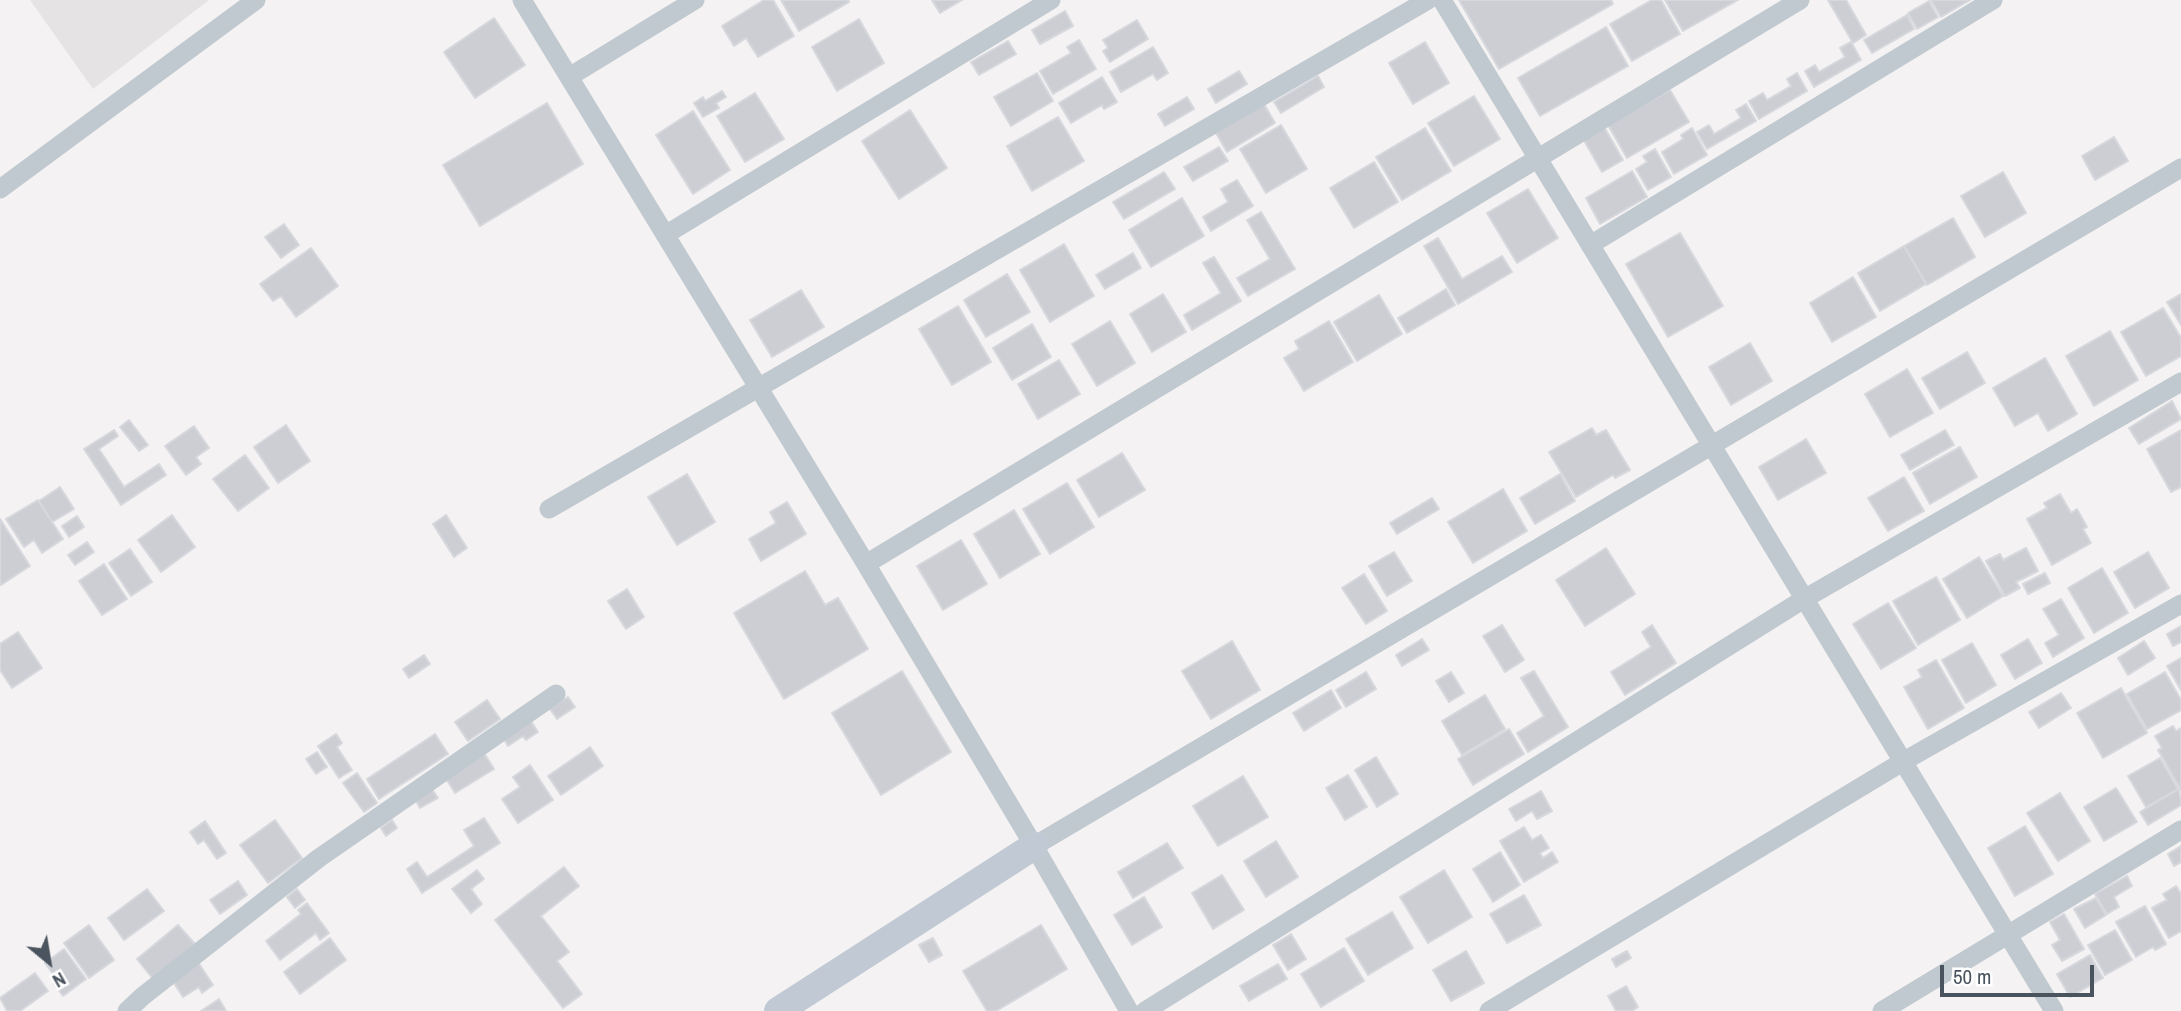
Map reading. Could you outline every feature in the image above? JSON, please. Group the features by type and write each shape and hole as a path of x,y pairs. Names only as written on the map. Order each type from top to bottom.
{"street":[{"path":"0,189 256,0"},
{"path":"522,0 866,564 1129,1011"},
{"path":"569,77 695,0"},
{"path":"665,235 1051,0"},
{"path":"549,509 1428,0"},
{"path":"1442,0 2054,1011"},
{"path":"866,564 1800,0"},
{"path":"1590,245 1993,0"},
{"path":"778,1011 1034,846 2181,168"},
{"path":"1145,1011 1804,599 2181,382"},
{"path":"1489,1011 1903,761 2181,604"},
{"path":"127,1011 319,859 556,694"},
{"path":"1882,1011 2181,830"}],"shaded area":[{"path":"30,0 209,0 93,89"}],"building":[{"path":"764,0 773,0 794,36 758,57 746,38 734,46 722,26"},
{"path":"781,0 848,0 849,2 799,31"},
{"path":"932,0 962,0 940,13"},
{"path":"1459,0 1611,0 1613,4 1499,69"},
{"path":"1652,0 1661,0 1680,34 1632,61 1610,24"},
{"path":"1665,0 1738,0 1683,31"},
{"path":"1828,0 1846,0 1866,35 1853,43"},
{"path":"1931,0 1970,0 1941,17"},
{"path":"1929,1 1938,17 1917,29 1908,13"},
{"path":"1065,11 1073,26 1040,44 1032,30"},
{"path":"1907,15 1914,29 1872,53 1864,40"},
{"path":"494,18 525,65 475,98 444,52"},
{"path":"859,19 884,63 837,91 812,47"},
{"path":"1137,20 1148,39 1110,62 1103,51 1108,48 1103,40"},
{"path":"1606,27 1628,66 1540,116 1518,78"},
{"path":"1079,40 1096,69 1053,94 1040,71 1071,53 1067,47"},
{"path":"1008,41 1016,54 979,75 971,62"},
{"path":"1425,42 1449,83 1413,104 1389,63"},
{"path":"1851,42 1861,60 1814,87 1805,71 1815,65 1819,72 1845,57 1840,48"},
{"path":"1153,47 1168,73 1157,80 1153,74 1121,92 1110,72"},
{"path":"1239,71 1247,84 1216,103 1208,89"},
{"path":"1037,73 1053,101 1011,126 994,97"},
{"path":"1797,73 1807,91 1759,119 1749,101 1763,93 1767,100 1791,86 1787,79"},
{"path":"1318,76 1324,87 1281,113 1274,102"},
{"path":"1102,77 1117,102 1104,109 1102,105 1071,123 1059,103"},
{"path":"1670,90 1689,122 1627,158 1608,125"},
{"path":"722,91 726,97 716,103 719,108 703,117 694,103 703,97 705,101"},
{"path":"755,93 784,139 745,162 717,116"},
{"path":"1474,96 1500,139 1454,166 1428,123"},
{"path":"1187,97 1194,109 1165,126 1158,114"},
{"path":"547,103 583,164 480,226 443,165"},
{"path":"1264,104 1275,123 1227,152 1216,133"},
{"path":"1746,104 1756,121 1707,149 1697,132 1709,125 1714,134 1741,118 1736,110"},
{"path":"910,110 947,168 899,199 862,141"},
{"path":"693,111 730,170 693,194 656,135"},
{"path":"1058,117 1084,161 1032,191 1007,146"},
{"path":"1281,125 1307,169 1266,193 1240,149"},
{"path":"1603,125 1623,160 1602,172 1582,137"},
{"path":"1425,128 1451,171 1402,200 1376,157"},
{"path":"1692,128 1707,155 1674,174 1662,152 1683,139 1681,135"},
{"path":"2114,137 2128,161 2095,180 2082,156"},
{"path":"1219,147 1228,161 1193,181 1184,167"},
{"path":"1655,149 1671,177 1648,190 1636,169 1647,162 1643,156"},
{"path":"1374,162 1398,202 1354,228 1330,188"},
{"path":"1632,171 1647,197 1600,224 1586,198"},
{"path":"1164,172 1175,189 1124,219 1113,202"},
{"path":"2003,172 2026,213 1985,237 1961,196"},
{"path":"1237,180 1253,206 1211,231 1203,217 1228,202 1221,189"},
{"path":"1528,189 1558,238 1517,263 1487,213"},
{"path":"1182,198 1204,236 1151,267 1129,230"},
{"path":"1261,212 1295,269 1248,296 1237,278 1270,259 1247,220"},
{"path":"1953,218 1975,257 1927,285 1904,246"},
{"path":"284,224 299,245 281,258 265,237"},
{"path":"1680,233 1723,306 1668,337 1626,264"},
{"path":"1438,238 1462,279 1502,256 1512,272 1458,304 1424,246"},
{"path":"1064,244 1094,296 1050,322 1020,270"},
{"path":"1904,246 1926,284 1880,311 1858,273"},
{"path":"311,248 338,286 296,317 281,296 273,301 260,284"},
{"path":"1133,253 1141,268 1105,289 1096,275"},
{"path":"1214,257 1241,301 1192,330 1184,315 1221,293 1203,263"},
{"path":"1007,274 1030,312 986,337 964,300"},
{"path":"1853,277 1876,317 1832,342 1810,303"},
{"path":"1446,289 1455,305 1407,333 1398,318"},
{"path":"801,290 824,327 772,357 750,320"},
{"path":"1163,294 1186,332 1152,352 1130,314"},
{"path":"2181,294 2181,325 2167,302"},
{"path":"1379,295 1402,334 1357,361 1334,322"},
{"path":"958,306 991,362 952,385 919,329"},
{"path":"2163,308 2181,338 2181,356 2146,376 2121,332"},
{"path":"1110,321 1135,363 1097,386 1072,344"},
{"path":"1329,321 1353,362 1304,391 1284,358 1299,349 1295,341"},
{"path":"1032,324 1051,357 1012,380 993,348"},
{"path":"2110,331 2138,380 2094,406 2066,356"},
{"path":"1750,343 1772,381 1731,405 1709,367"},
{"path":"1967,352 1985,383 1940,409 1922,378"},
{"path":"2045,358 2077,414 2048,431 2038,413 2015,426 1993,388"},
{"path":"1059,360 1080,394 1038,419 1018,384"},
{"path":"1907,369 1933,413 1890,437 1865,394"},
{"path":"2172,401 2181,419 2139,444 2129,428"},
{"path":"129,420 148,445 139,451 120,427"},
{"path":"286,425 310,461 278,483 254,447"},
{"path":"194,426 209,448 196,457 201,464 186,475 165,446"},
{"path":"1592,428 1596,435 1606,430 1630,470 1615,478 1613,475 1576,497 1549,452"},
{"path":"114,430 118,436 99,449 124,487 159,464 166,475 121,505 84,449"},
{"path":"1945,430 1954,445 1910,470 1901,455"},
{"path":"2181,430 2181,487 2171,492 2147,449"},
{"path":"1806,439 1826,473 1778,500 1759,467"},
{"path":"1960,447 1977,477 1930,504 1913,473"},
{"path":"1122,453 1145,490 1099,517 1077,480"},
{"path":"245,455 269,488 238,511 213,479"},
{"path":"687,474 715,522 677,545 648,497"},
{"path":"1560,474 1575,501 1535,524 1520,498"},
{"path":"1904,477 1924,511 1888,531 1868,498"},
{"path":"1067,483 1094,527 1050,554 1023,509"},
{"path":"60,487 74,509 52,522 39,501"},
{"path":"1503,489 1527,531 1473,563 1448,522"},
{"path":"2060,494 2071,513 2077,509 2087,527 2083,529 2091,543 2052,565 2027,519 2047,508 2044,503"},
{"path":"1432,498 1439,509 1397,534 1390,523"},
{"path":"38,500 63,539 42,553 34,540 24,547 6,519"},
{"path":"787,502 806,534 761,561 749,539 776,523 770,512"},
{"path":"1014,510 1040,554 1000,578 974,534"},
{"path":"172,515 195,547 161,572 138,540"},
{"path":"446,515 467,548 454,557 433,524"},
{"path":"77,516 84,527 69,537 62,526"},
{"path":"0,519 30,566 1,585 0,583"},
{"path":"961,540 987,584 943,610 917,566"},
{"path":"87,542 94,552 75,565 68,555"},
{"path":"1606,548 1635,594 1585,626 1556,580"},
{"path":"2026,548 2038,571 2016,582 2020,588 2005,596 1986,561 2000,554 2003,560"},
{"path":"130,549 152,582 131,596 109,563"},
{"path":"1394,552 1412,581 1387,596 1369,566"},
{"path":"2148,552 2169,588 2135,608 2114,572"},
{"path":"1979,557 2003,596 1967,618 1943,579"},
{"path":"104,564 127,599 102,615 79,581"},
{"path":"2102,568 2128,613 2094,633 2068,588"},
{"path":"805,571 825,605 838,598 868,649 784,699 734,613"},
{"path":"2045,573 2050,583 2028,594 2023,584"},
{"path":"1364,574 1387,611 1366,624 1342,588"},
{"path":"1936,577 1960,620 1918,645 1893,601"},
{"path":"627,589 644,617 626,629 608,601"},
{"path":"2061,599 2084,638 2053,657 2045,643 2059,635 2043,609"},
{"path":"1888,603 1916,648 1881,669 1853,624"},
{"path":"1502,625 1524,660 1505,672 1483,636"},
{"path":"1652,625 1676,663 1625,695 1611,672 1651,647 1642,632"},
{"path":"2181,626 2181,642 2173,646 2167,634"},
{"path":"18,632 42,668 12,688 0,670 0,644"},
{"path":"1422,639 1429,650 1402,666 1396,655"},
{"path":"2028,639 2042,663 2015,679 2001,655"},
{"path":"1232,641 1260,690 1211,719 1182,671"},
{"path":"2144,641 2155,658 2128,675 2118,658"},
{"path":"1972,643 1996,685 1966,703 1942,660"},
{"path":"424,655 430,664 409,678 403,669"},
{"path":"2181,658 2181,690 2167,666"},
{"path":"1936,660 1964,708 1928,729 1904,687 1922,677 1918,670"},
{"path":"902,671 951,752 881,795 832,713"},
{"path":"1534,671 1568,727 1528,752 1517,733 1544,716 1521,678"},
{"path":"1366,672 1376,689 1346,707 1336,690"},
{"path":"1451,672 1464,693 1449,702 1436,681"},
{"path":"2165,672 2181,700 2181,710 2147,729 2127,694"},
{"path":"2121,688 2147,733 2103,758 2077,713"},
{"path":"1331,690 1341,708 1304,731 1293,713"},
{"path":"2061,693 2071,708 2039,728 2029,712"},
{"path":"1485,695 1505,729 1462,755 1442,721"},
{"path":"568,697 575,707 557,719 550,709"},
{"path":"487,700 500,719 468,741 455,722"},
{"path":"531,721 538,732 526,740 523,736 508,746 504,739"},
{"path":"2173,726 2176,731 2181,728 2181,790 2158,750 2162,748 2155,736"},
{"path":"1509,729 1524,754 1473,785 1458,759"},
{"path":"336,734 342,743 337,747 352,770 339,778 318,746"},
{"path":"435,734 448,754 379,799 367,779"},
{"path":"590,747 603,766 561,795 548,776"},
{"path":"317,752 327,767 316,774 306,759"},
{"path":"484,753 494,769 455,793 445,777"},
{"path":"1376,757 1398,794 1377,807 1355,770"},
{"path":"2160,758 2178,789 2146,807 2128,776"},
{"path":"530,765 553,800 518,823 502,799 520,787 513,777"},
{"path":"357,773 377,803 364,812 343,783"},
{"path":"1348,775 1367,807 1345,820 1326,788"},
{"path":"1243,776 1268,817 1218,846 1193,806"},
{"path":"2116,788 2137,822 2104,841 2084,807"},
{"path":"432,789 438,798 420,808 415,799"},
{"path":"2179,789 2181,805 2148,825 2140,812"},
{"path":"1541,791 1552,811 1537,819 1532,811 1516,821 1509,809"},
{"path":"2060,793 2090,841 2058,861 2027,813"},
{"path":"484,818 500,843 422,893 407,869 417,862 427,877 474,846 464,830"},
{"path":"275,820 302,858 268,883 240,845"},
{"path":"392,820 397,828 386,836 381,828"},
{"path":"205,821 226,853 217,859 204,840 198,844 190,832"},
{"path":"2025,826 2053,874 2015,896 1988,848"},
{"path":"1524,827 1532,840 1541,835 1549,848 1540,853 1543,858 1552,852 1558,862 1524,882 1500,841"},
{"path":"1276,841 1298,877 1266,897 1244,861"},
{"path":"1167,843 1183,868 1133,898 1118,872"},
{"path":"2181,846 2181,862 2174,866 2168,854"},
{"path":"1500,852 1520,885 1493,902 1473,869"},
{"path":"564,867 579,886 541,916 569,952 557,961 582,994 563,1008 495,920"},
{"path":"477,870 484,879 471,889 482,904 471,913 452,889"},
{"path":"1444,870 1472,917 1428,943 1400,897"},
{"path":"1222,875 1244,910 1213,929 1192,893"},
{"path":"2127,876 2132,886 2114,897 2119,907 2107,914 2095,894"},
{"path":"238,881 247,895 220,914 210,900"},
{"path":"2176,886 2181,894 2181,931 2169,938 2152,908 2167,900 2163,894"},
{"path":"147,889 164,911 124,940 108,918"},
{"path":"297,889 305,900 295,908 287,897"},
{"path":"1524,895 1541,925 1507,943 1490,914"},
{"path":"1144,897 1162,927 1132,945 1114,915"},
{"path":"2096,898 2106,915 2085,928 2074,909"},
{"path":"307,903 329,933 320,940 316,933 280,960 266,941 301,914 298,910"},
{"path":"2145,906 2166,944 2155,950 2153,947 2136,957 2116,922"},
{"path":"1392,912 1413,948 1368,975 1346,939"},
{"path":"2064,914 2084,949 2062,961 2052,945 2060,940 2050,922"},
{"path":"89,925 114,960 89,978 64,943"},
{"path":"178,925 195,944 153,979 137,959"},
{"path":"1041,925 1067,969 996,1011 987,1011 963,971"},
{"path":"2115,930 2132,960 2105,975 2088,945"},
{"path":"1291,934 1306,959 1288,970 1273,945"},
{"path":"330,938 346,960 300,994 284,972"},
{"path":"933,938 942,955 929,962 919,945"},
{"path":"1344,948 1364,981 1321,1007 1301,974"},
{"path":"64,949 86,979 63,996 54,984 58,981 45,963"},
{"path":"1466,951 1484,983 1451,1001 1433,970"},
{"path":"1627,951 1631,958 1616,967 1612,959"},
{"path":"2090,955 2103,978 2070,997 2057,974"},
{"path":"198,962 213,985 202,993 199,987 183,997 172,980"},
{"path":"1278,964 1287,979 1249,1001 1240,986"},
{"path":"35,973 48,991 20,1011 7,1011 0,998"},
{"path":"1626,986 1638,1007 1632,1011 1616,1011 1608,996"},
{"path":"219,999 226,1011 201,1011"}]}
